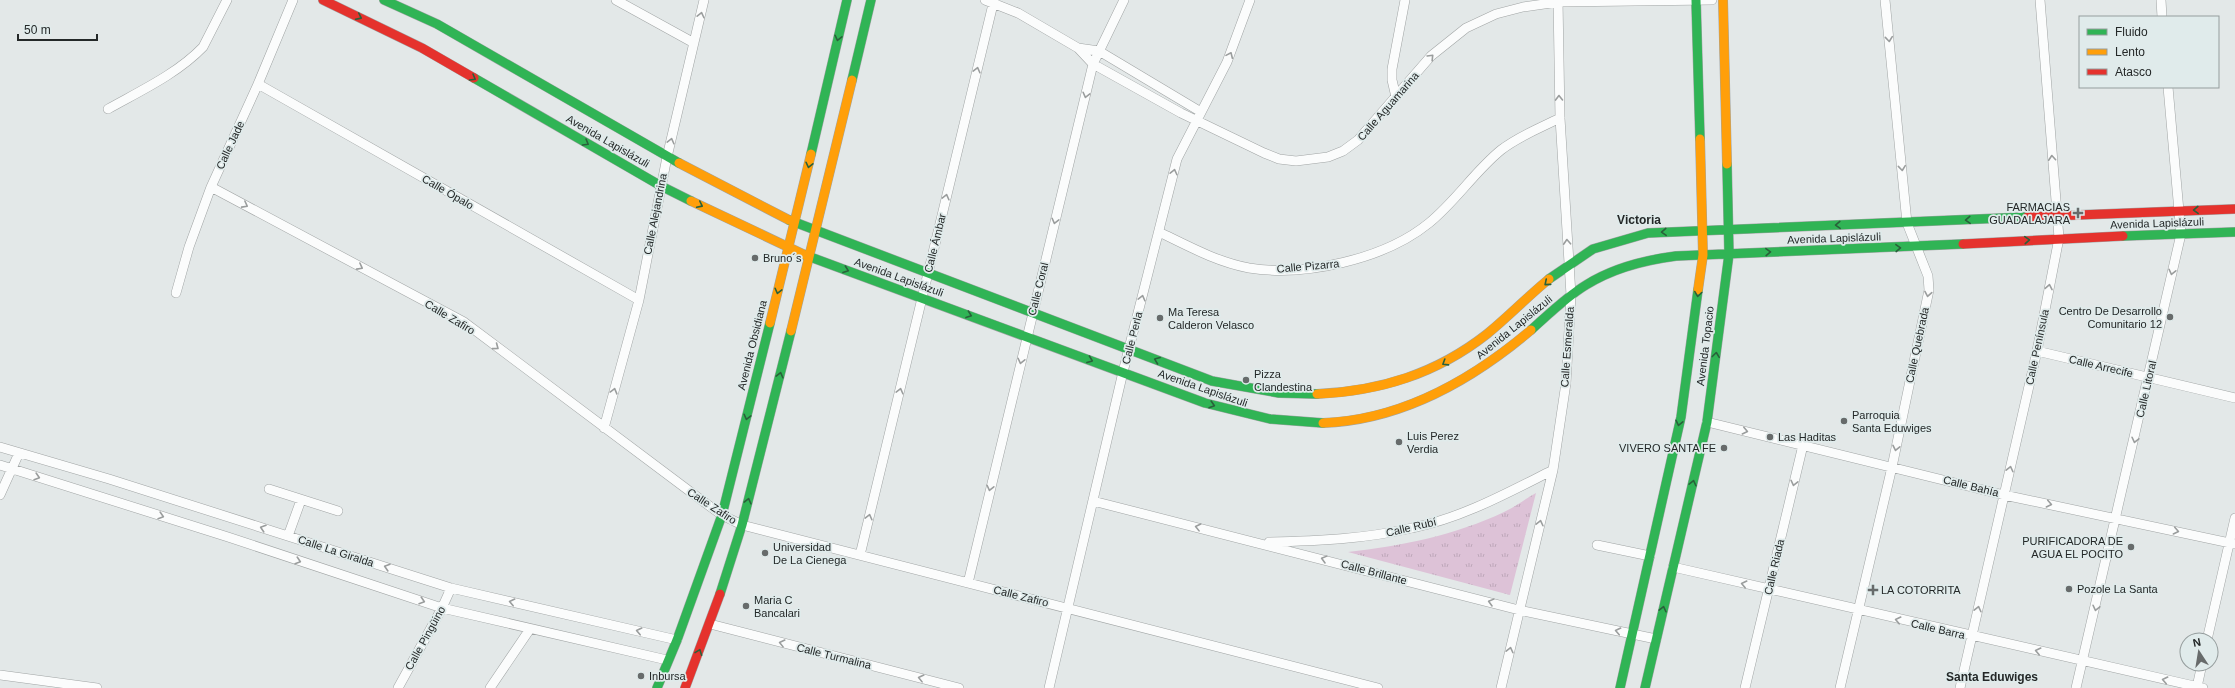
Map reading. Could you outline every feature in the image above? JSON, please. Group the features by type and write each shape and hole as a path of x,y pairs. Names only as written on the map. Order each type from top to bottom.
{"main road":[{"name":"Avenida Lapislázuli","path":"323,0 422,48 661,186 789,249 1027,336 1204,403 1249,416 1312,423 1358,418 1407,406 1462,381 1487,365 1571,295 1601,275 1649,259 1703,255 1915,247 2059,238 2235,232"},
{"name":"Avenida Lapislázuli","path":"384,0 438,24 667,157 795,223 928,272 1212,381 1237,388 1316,395 1359,391 1402,381 1439,366 1473,345 1568,264 1593,249 1620,239 1648,233 2235,209"},
{"name":"Avenida Obsidiana","path":"657,688 667,660 677,640 722,515 789,249 847,0"},
{"path":"685,688 710,624 742,526 810,257 871,0"},
{"name":"Avenida Topacio","path":"1620,688 1680,417 1703,255 1696,0"},
{"name":"Avenida Topacio","path":"1645,688 1707,422 1729,254 1723,0"}],"street":[{"path":"108,109 160,79 198,52 203,47 227,0"},
{"name":"Calle Jade","path":"176,293 189,247 211,187 258,84 293,0"},
{"path":"616,0 694,43"},
{"name":"Calle Alejandrina","path":"604,428 639,300 667,157 704,0"},
{"name":"Calle Coral","path":"968,583 1032,312 1094,64 1124,0"},
{"name":"Calle Perla","path":"1049,688 1129,349 1177,159 1230,55 1250,0"},
{"path":"1396,97 1392,80 1392,69 1405,0"},
{"name":"Calle Aguamarina","path":"991,1 1078,48 1094,64 1196,121 1279,159 1311,160 1343,151 1358,140 1431,56 1466,28 1496,14 1523,7 1558,1 1712,0"},
{"name":"Calle Quebrada","path":"1840,688 1892,467 1929,290 1928,276 1915,247 1907,223 1885,0"},
{"name":"Calle Península","path":"1960,688 2037,351 2059,238 2056,216 2040,0"},
{"path":"2161,0 2162,16"},
{"name":"Calle Ámbar","path":"860,555 991,1"},
{"name":"Calle Esmeralda","path":"1501,688 1553,470 1566,383 1571,295 1560,118 1558,1"},
{"name":"Calle Aguamarina","path":"1078,48 1099,51 1201,112"},
{"name":"Calle Ópalo","path":"258,84 639,300"},
{"name":"Calle Litoral","path":"2076,688 2181,234 2168,88"},
{"name":"Calle Pizarra","path":"1159,232 1199,252 1223,261 1249,268 1306,268 1352,261 1382,250 1427,224 1451,204 1501,150 1519,138 1560,118"},
{"name":"Calle Zafiro","path":"211,187 464,322 722,515 742,526 1378,688"},
{"name":"Calle Arrecife","path":"2037,351 2149,376 2235,398"},
{"name":"Calle Bahía","path":"1707,422 2004,494 2232,544"},
{"name":"Calle Riada","path":"1745,688 1803,445"},
{"name":"Calle La Giralda","path":"0,447 451,588 677,640"},
{"path":"0,495 10,469 19,453"},
{"name":"Calle La Giralda","path":"0,465 442,608 667,660"},
{"name":"Calle Rubí","path":"1258,542 1348,538 1413,528 1477,507 1553,470"},
{"path":"269,489 338,511"},
{"path":"288,536 301,500"},
{"name":"Calle Brillante","path":"1093,501 1519,610 1656,639"},
{"path":"2209,632 2232,544 2235,518"},
{"path":"1597,545 1650,556"},
{"name":"Calle Barra","path":"1673,567 1972,637 2200,687"},
{"name":"Calle Pingüino","path":"398,688 442,608 451,588"},
{"name":"Calle Turmalina","path":"710,624 959,688"},
{"path":"490,688 530,629"},
{"path":"2200,687 2201,672"},
{"path":"0,675 97,688"}],"green space":[{"path":"1536,493 1510,595 1348,552 1408,543 1448,533 1504,512"}],"traffic: fast":[{"path":"384,0 437,24 679,163"},
{"path":"811,154 847,0"},
{"path":"852,80 871,0"},
{"path":"1696,0 1700,139"},
{"path":"474,78 661,186 691,201"},
{"path":"1645,688 1707,422 1729,254 1727,164"},
{"path":"1549,279 1593,249 1648,233 2027,217"},
{"path":"789,220 1212,381 1279,393 1317,394"},
{"path":"2123,236 2235,232"},
{"path":"1531,330 1565,300 1596,279 1618,269 1653,260 1676,256 1963,244"},
{"path":"805,255 1205,403 1270,419 1323,423"},
{"path":"1620,688 1681,417 1698,290"},
{"path":"657,688 677,640 722,515 770,323"},
{"path":"720,594 742,525 791,331"}],"traffic: slow":[{"path":"1723,0 1727,164"},
{"path":"791,331 852,80"},
{"path":"1698,290 1703,255 1700,139"},
{"path":"770,323 811,154"},
{"path":"679,163 789,220"},
{"path":"691,201 805,255"},
{"path":"1317,394 1363,389 1385,384 1406,378 1448,360 1487,334 1549,279"},
{"path":"1323,423 1352,420 1381,414 1434,394 1460,381 1485,365 1531,330"}],"traffic: jam":[{"path":"323,0 422,48 474,78"},
{"path":"2027,217 2235,209"},
{"path":"1963,244 2123,236"},
{"path":"685,688 720,594"}],"place":[{"name":"FARMACIAS GUADALAJARA","path":"2078,213"},
{"name":"Bruno´s","path":"755,258"},
{"name":"Centro De Desarrollo Comunitario 12","path":"2170,317"},
{"name":"Ma Teresa Calderon Velasco","path":"1160,318"},
{"name":"Pizza Clandestina","path":"1246,380"},
{"name":"Parroquia Santa Eduwiges","path":"1844,421"},
{"name":"Las Haditas","path":"1770,437"},
{"name":"Luis Perez Verdia","path":"1399,442"},
{"name":"VIVERO SANTA FE","path":"1724,448"},
{"name":"PURIFICADORA DE AGUA EL POCITO","path":"2131,547"},
{"name":"Universidad De La Cienega","path":"765,553"},
{"name":"Pozole La Santa","path":"2069,589"},
{"name":"LA COTORRITA","path":"1873,590"},
{"name":"Maria C Bancalari","path":"746,606"},
{"name":"Inbursa","path":"641,676"}],"district":[{"name":"Victoria","path":"1639,220"},
{"name":"Santa Eduwiges","path":"1992,677"}]}
